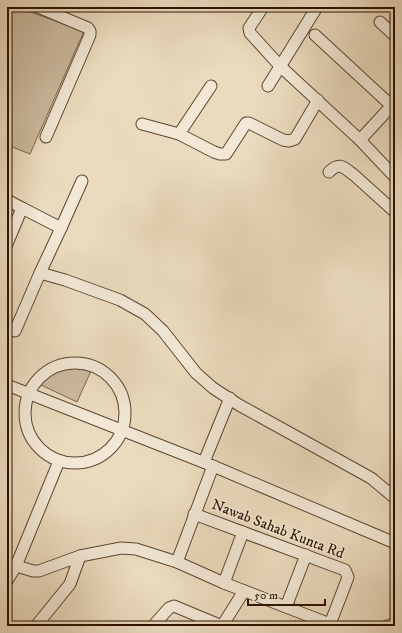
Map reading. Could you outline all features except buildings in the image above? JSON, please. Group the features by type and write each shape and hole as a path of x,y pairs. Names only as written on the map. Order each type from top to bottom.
{"street":[{"path":"38,7 88,28 90,31 90,35 46,137"},
{"path":"263,7 249,28 250,33 280,66 360,140 395,177"},
{"path":"268,86 316,7"},
{"path":"380,22 395,36"},
{"path":"315,35 394,106 360,140"},
{"path":"179,134 211,86"},
{"path":"142,124 179,134 220,154 226,154 246,123 249,123 283,140 293,141 318,100"},
{"path":"329,172 335,166 339,166 354,174 395,212"},
{"path":"15,331 82,181"},
{"path":"7,200 61,228"},
{"path":"7,244 22,208"},
{"path":"40,273 65,280 120,300 146,314 163,331 196,373 213,388 370,478 395,498"},
{"path":"68,363 86,364 102,370 115,382 124,397 126,414 123,431 115,445 104,455 90,462 74,464 59,461 44,453 33,441 26,426 24,410 28,393 38,379 52,368 68,363"},
{"path":"7,385 208,464 395,543"},
{"name":"Nawab Sahab Kunta Rd","path":"230,398 208,464 194,514 346,570 348,580 332,625"},
{"path":"7,581 11,564 59,461"},
{"path":"177,562 194,514"},
{"path":"224,583 243,532"},
{"path":"11,564 40,571 80,556 121,548 136,549 177,562 224,583 332,625"},
{"path":"286,607 306,555"},
{"path":"36,626 70,584 80,556"},
{"path":"153,626 169,608 174,606 222,626 244,591"},
{"path":"387,626 395,623"}],"shaded area":[{"path":"7,7 16,7 84,31 30,154 7,145"},
{"path":"69,367 91,371 77,402 39,384 49,374"}]}
